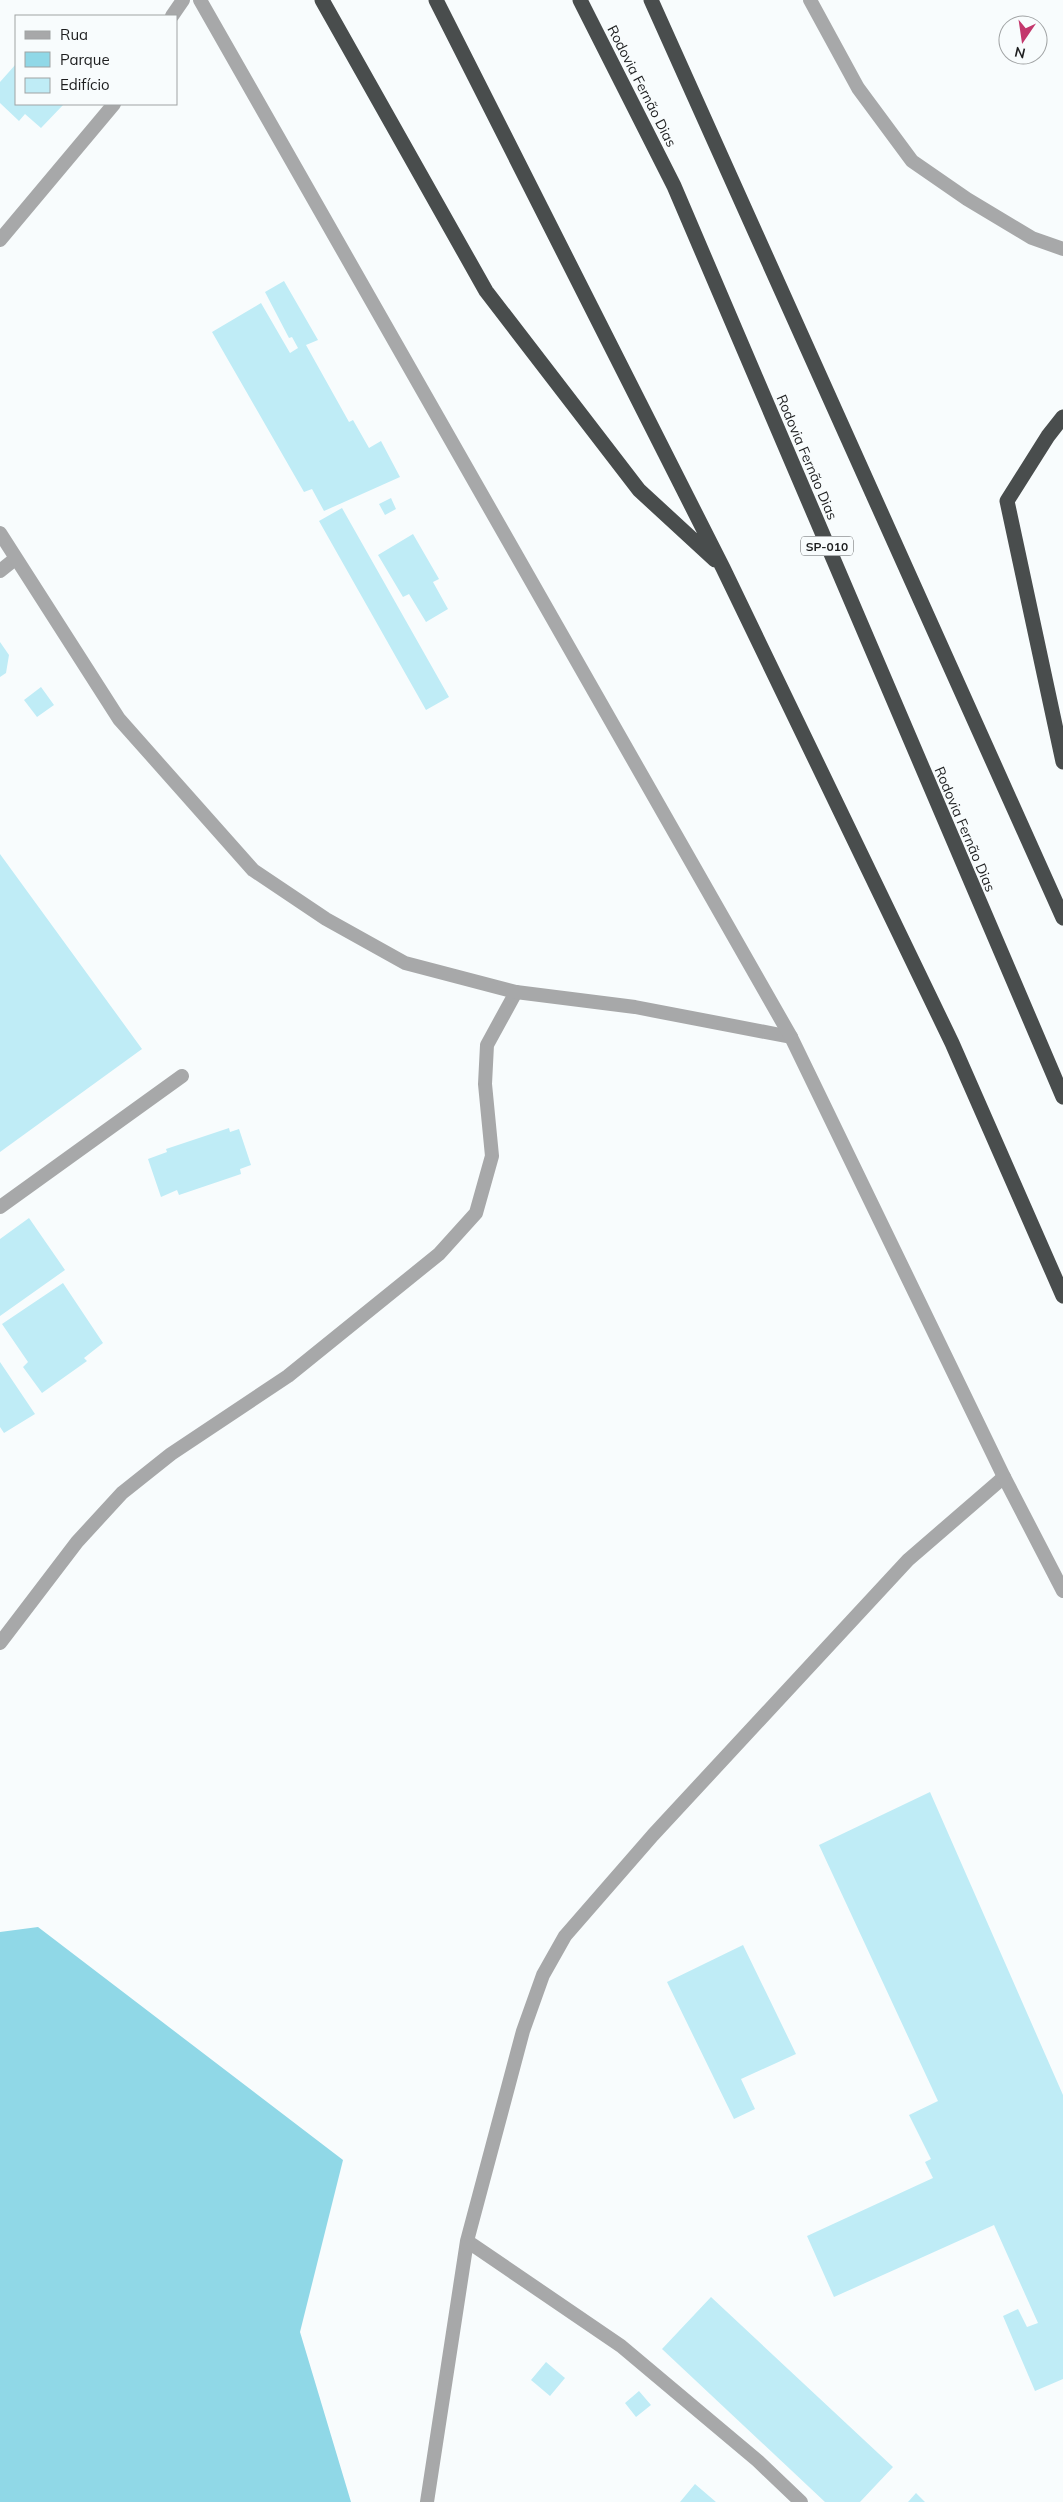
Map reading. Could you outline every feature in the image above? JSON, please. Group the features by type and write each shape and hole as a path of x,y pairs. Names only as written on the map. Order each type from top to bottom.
{"highway":[{"path":"322,0 486,291 639,490 723,568"},
{"path":"436,0 723,568 952,1044 1063,1296"},
{"name":"Rodovia Fernão Dias","path":"580,0 674,186 968,879 1063,1097"},
{"path":"651,0 1063,918"},
{"path":"1063,417 1048,436 1007,501 1063,762"}],"street":[{"path":"173,15 183,0"},
{"path":"200,0 790,1036 1004,1477 1063,1591"},
{"path":"810,0 858,88 912,161 1032,238 1063,249"},
{"path":"0,240 113,105"},
{"path":"0,533 119,719 253,870 326,919 405,963 516,992 635,1007 790,1036"},
{"path":"0,572 15,559"},
{"path":"0,1643 77,1542 122,1493 171,1454 288,1376 439,1254 476,1213 492,1156 485,1084 486,1046 516,992"},
{"path":"0,1208 182,1076"},
{"path":"427,2502 467,2241 523,2031 543,1975 565,1936 653,1835 908,1560 1004,1477"},
{"path":"467,2241 621,2346 750,2455 801,2502"}],"green space":[{"path":"38,1927 343,2160 300,2332 351,2502 0,2502 0,1932"}],"building":[{"path":"15,65 15,105 63,105 41,128 25,114 19,121 0,103 0,82"},
{"path":"284,281 318,340 306,345 349,422 353,420 369,448 381,441 400,477 324,511 312,489 304,492 212,332 261,303 290,353 298,348 292,337 289,338 265,292"},
{"path":"391,498 396,509 385,515 379,504"},
{"path":"342,508 449,697 426,710 319,521"},
{"path":"413,534 439,579 433,582 448,609 426,622 409,594 403,597 378,555"},
{"path":"0,642 9,655 6,673 0,677"},
{"path":"41,687 54,705 37,717 24,700"},
{"path":"0,854 142,1049 0,1152"},
{"path":"229,1128 230,1132 239,1129 251,1165 240,1169 241,1174 179,1195 177,1190 161,1197 148,1159 167,1152 166,1149"},
{"path":"29,1218 65,1270 0,1316 0,1239"},
{"path":"63,1283 103,1343 84,1358 87,1361 42,1393 23,1367 28,1362 2,1324"},
{"path":"0,1362 35,1414 4,1433 0,1427"},
{"path":"930,1792 1063,2095 1063,2379 1035,2391 1003,2316 1018,2309 1027,2327 1038,2323 994,2225 834,2297 807,2236 933,2178 925,2162 931,2159 909,2115 938,2101 819,1845"},
{"path":"743,1945 796,2054 741,2079 755,2109 734,2119 667,1982"},
{"path":"711,2297 893,2467 860,2502 825,2502 662,2349"},
{"path":"546,2362 565,2378 550,2396 531,2380"},
{"path":"639,2391 651,2405 636,2417 625,2403"},
{"path":"695,2484 716,2502 680,2502"},
{"path":"916,2493 925,2502 908,2502"}]}
